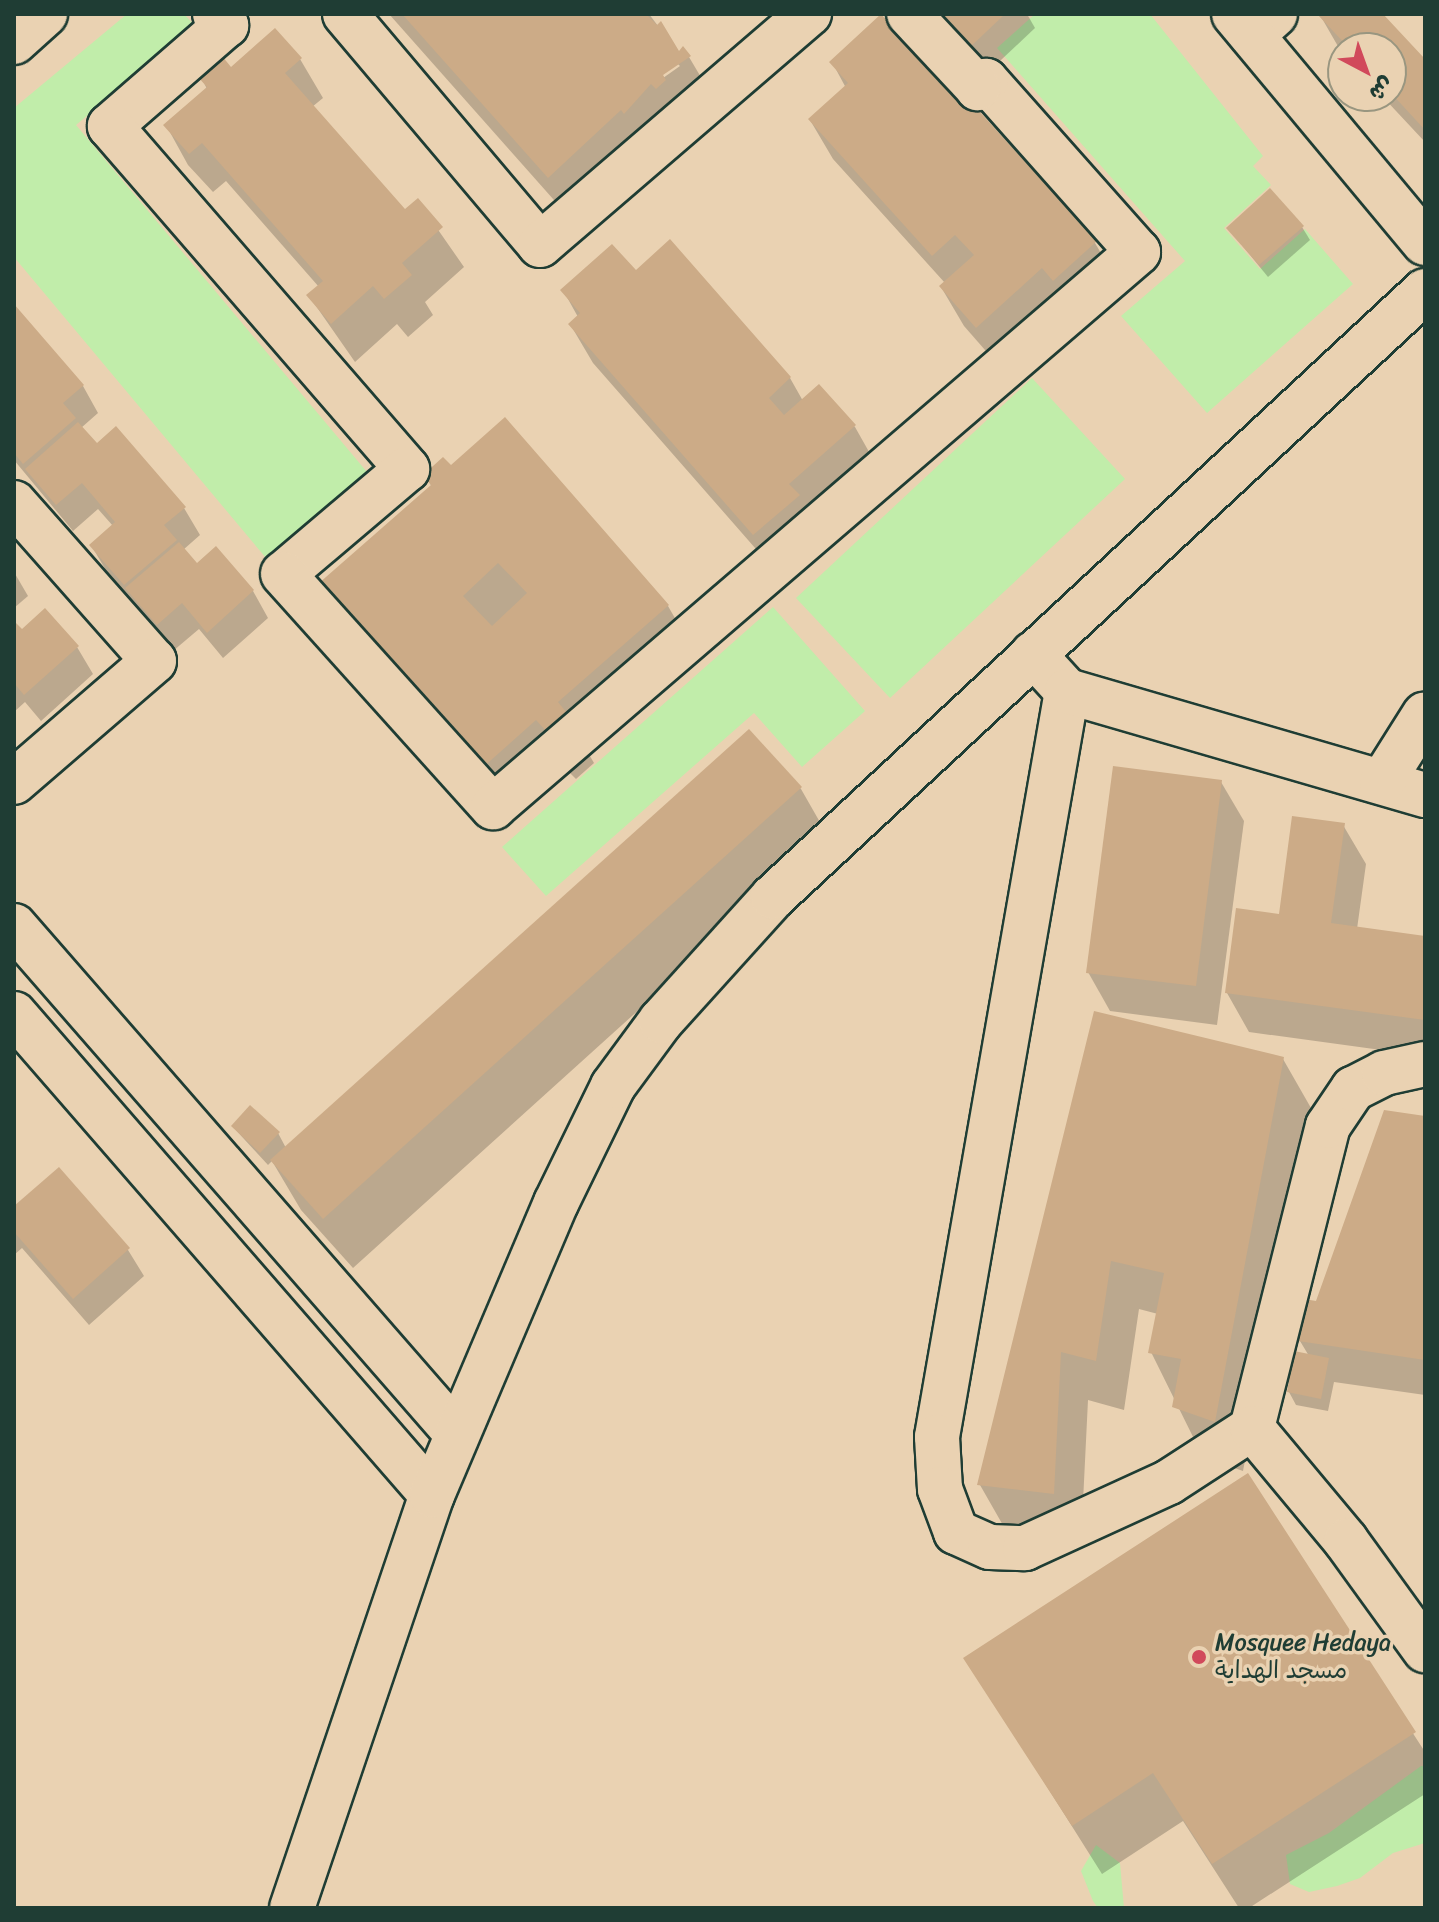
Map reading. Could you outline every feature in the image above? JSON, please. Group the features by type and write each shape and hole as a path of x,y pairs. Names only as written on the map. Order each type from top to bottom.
{"street":[{"path":"14,42 45,14"},
{"path":"215,14 226,25 110,126 407,469 283,574 493,807 1138,252 986,81 978,88 909,14"},
{"path":"345,14 540,245 809,14"},
{"path":"1253,21 1425,243"},
{"path":"292,1908 432,1495 606,1099 653,1032 773,897 1425,291"},
{"path":"14,503 154,661 14,782"},
{"path":"1033,654 1067,691 1425,795"},
{"path":"1067,691 937,1437 940,1489 956,1532 990,1547 1025,1548 1169,1482 1252,1428 1328,1126 1353,1089 1384,1073 1425,1064"},
{"path":"1382,782 1425,714"},
{"path":"14,926 457,1434"},
{"path":"14,1014 432,1495"},
{"path":"1252,1428 1346,1541 1425,1650"}],"green space":[{"path":"127,14 184,14 195,26 76,125 367,472 266,558 14,257 14,108"},
{"path":"1035,14 1150,14 1263,156 1253,166 1271,185 1224,228 1260,269 1305,229 1353,284 1207,413 1121,316 1185,261 997,48"},
{"path":"1032,378 1125,479 890,698 796,598"},
{"path":"773,607 865,711 802,767 754,713 546,896 502,847"},
{"path":"1425,1766 1425,1843 1393,1853 1360,1878 1337,1886 1309,1892 1290,1884 1286,1855 1329,1833"},
{"path":"1096,1845 1120,1863 1124,1908 1098,1908 1093,1901 1081,1871"}],"building":[{"path":"402,14 646,14 657,25 661,21 679,51 683,46 691,56 663,75 666,80 656,89 651,84 624,114 621,110 548,178"},
{"path":"881,14 905,41 911,36 1097,241 1053,281 1042,268 976,328 939,286 974,255 955,235 932,256 808,119 848,83 829,62"},
{"path":"934,14 1005,14 967,50"},
{"path":"1317,14 1383,14 1400,32 1334,32"},
{"path":"275,28 302,58 285,73 405,209 418,198 443,227 402,263 412,275 384,299 373,286 331,324 306,295 323,281 202,143 189,154 163,125 207,87 198,77 222,56 231,67"},
{"path":"1407,40 1425,59 1425,130 1407,110"},
{"path":"1270,188 1304,226 1259,265 1226,228"},
{"path":"670,239 791,377 769,398 784,415 819,384 856,425 789,484 800,495 753,535 568,324 580,313 560,290 612,244 636,270"},
{"path":"14,304 84,385 63,403 76,418 23,464 14,453"},
{"path":"505,417 669,605 558,702 567,713 546,731 536,720 481,769 318,584 431,485 423,475 443,457 451,465","holes":["498,563 527,593 492,626 463,596"]},
{"path":"78,422 97,443 116,426 186,507 164,525 177,540 124,585 89,545 115,522 82,483 56,505 25,469"},
{"path":"179,542 197,563 216,546 254,590 207,633 182,603 157,625 125,588"},
{"path":"45,608 79,646 24,695 14,683 14,621 22,629"},
{"path":"749,729 802,787 323,1219 270,1160"},
{"path":"1113,766 1222,780 1196,986 1086,973"},
{"path":"1292,816 1345,823 1331,923 1425,936 1425,1020 1225,993 1236,908 1279,914"},
{"path":"1094,1011 1284,1057 1215,1422 1172,1407 1181,1359 1148,1353 1164,1273 1111,1261 1096,1361 1061,1352 1054,1494 977,1485"},
{"path":"250,1105 280,1132 260,1153 231,1126"},
{"path":"1384,1110 1425,1116 1425,1360 1298,1341 1304,1299 1316,1301"},
{"path":"59,1167 130,1248 73,1299 14,1232 14,1206"},
{"path":"1294,1351 1329,1358 1321,1399 1287,1392"},
{"path":"1248,1473 1416,1732 1212,1864 1153,1773 1072,1826 963,1658"}],"place":[{"name":"Mosquee Hedaya مسجد الهداية","path":"1199,1657"}]}
